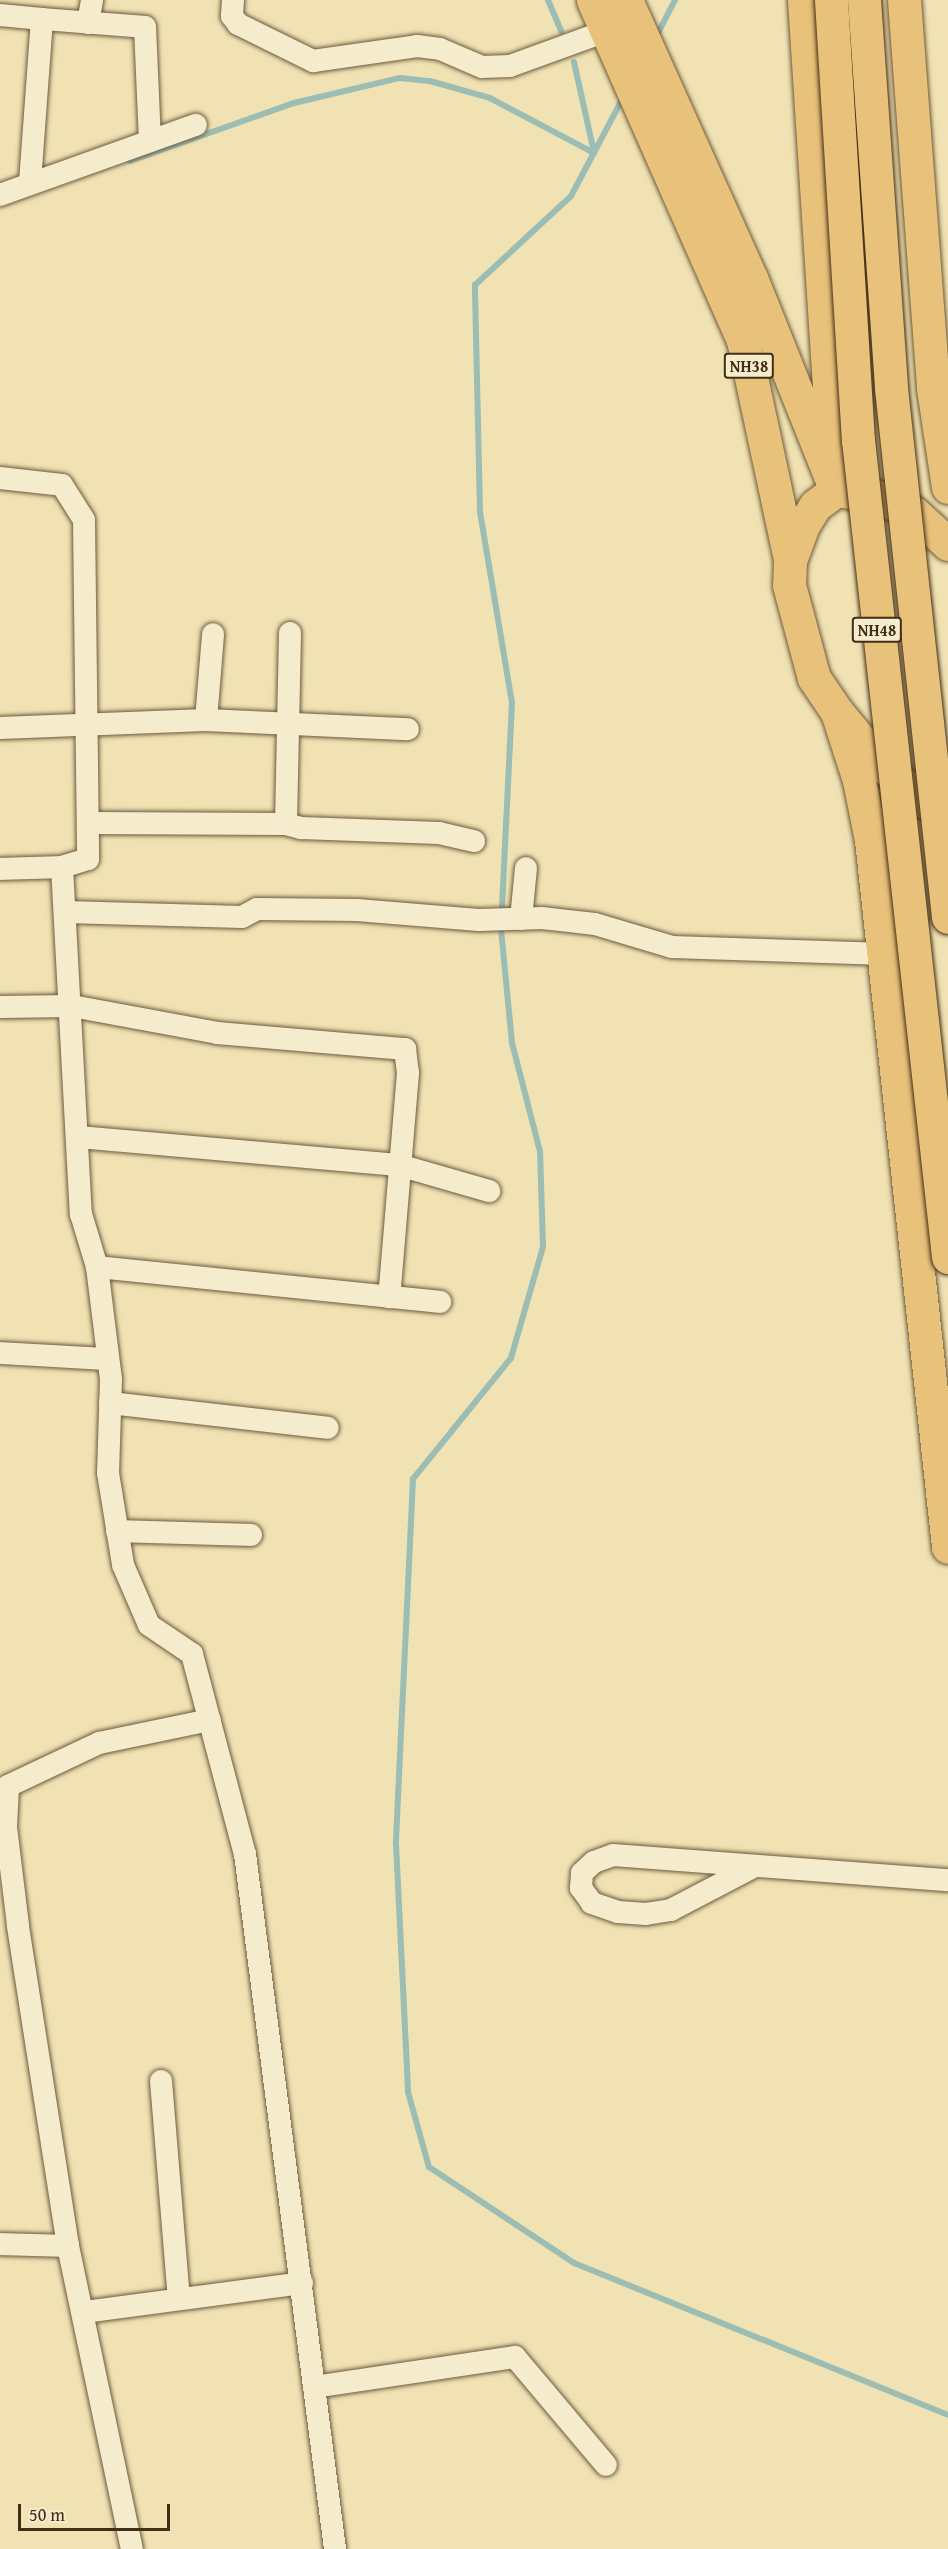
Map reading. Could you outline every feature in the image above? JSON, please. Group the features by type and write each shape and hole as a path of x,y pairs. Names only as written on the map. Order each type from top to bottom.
{"highway":[{"name":"NH38","path":"593,0 620,25 699,164 751,278 836,490 815,506 790,560"},
{"path":"804,0 836,490 875,496 914,513 948,544"},
{"name":"NH48","path":"831,0 858,440 948,1257"},
{"name":"NH48","path":"864,0 892,400 948,916"},
{"path":"904,0 933,388 948,487"},
{"path":"923,0 930,204 926,294"},
{"name":"NH38","path":"620,25 674,183 743,340 790,560 789,585 795,619 814,678 837,712 878,761 921,800 948,814"},
{"path":"837,712 863,800 886,954 948,1547"}],"street":[{"path":"88,23 92,0"},
{"path":"233,0 232,16 238,24 313,61 417,46 440,49 482,67 510,66 620,25"},
{"path":"0,15 145,27 150,141"},
{"path":"30,184 42,19"},
{"path":"0,195 196,125"},
{"path":"0,478 62,485 84,520 88,823 88,859 62,867 0,869"},
{"path":"286,824 290,722 290,633"},
{"path":"206,720 213,634"},
{"path":"0,728 87,722 206,720 408,729"},
{"path":"88,823 286,824 301,828 439,833 474,841"},
{"path":"62,867 72,1006 81,1214 97,1267 108,1359 110,1402 108,1473 117,1531 123,1565 149,1625 192,1654 245,1854 335,2549"},
{"path":"521,919 526,868"},
{"path":"66,912 242,917 257,909 378,912 479,920 521,919 595,924 672,947 886,954"},
{"path":"0,1007 72,1006 217,1033 405,1049 408,1073 389,1297"},
{"path":"78,1137 399,1165 489,1191"},
{"path":"97,1267 440,1302"},
{"path":"0,1353 108,1359"},
{"path":"110,1402 328,1428"},
{"path":"117,1531 251,1535"},
{"path":"132,2549 85,2312 68,2246 9,1925 6,1827 8,1786 99,1743 210,1720"},
{"path":"754,1866 671,1910 646,1914 618,1912 592,1903 581,1888 582,1873 594,1862 613,1855 948,1880"},
{"path":"161,2080 179,2298"},
{"path":"0,2244 68,2246"},
{"path":"85,2312 302,2283"},
{"path":"314,2387 515,2357 606,2465"}],"waterway":[{"path":"548,0 561,31"},
{"path":"656,37 675,0"},
{"path":"574,62 594,152"},
{"path":"130,161 294,103 400,78 430,81 490,98 594,153"},
{"path":"502,907 512,703 480,511 475,285 571,196 624,96"},
{"path":"501,929 512,1043 540,1151 543,1247 511,1358 413,1479 396,1844 408,2092 429,2167 574,2263 948,2415"}]}
